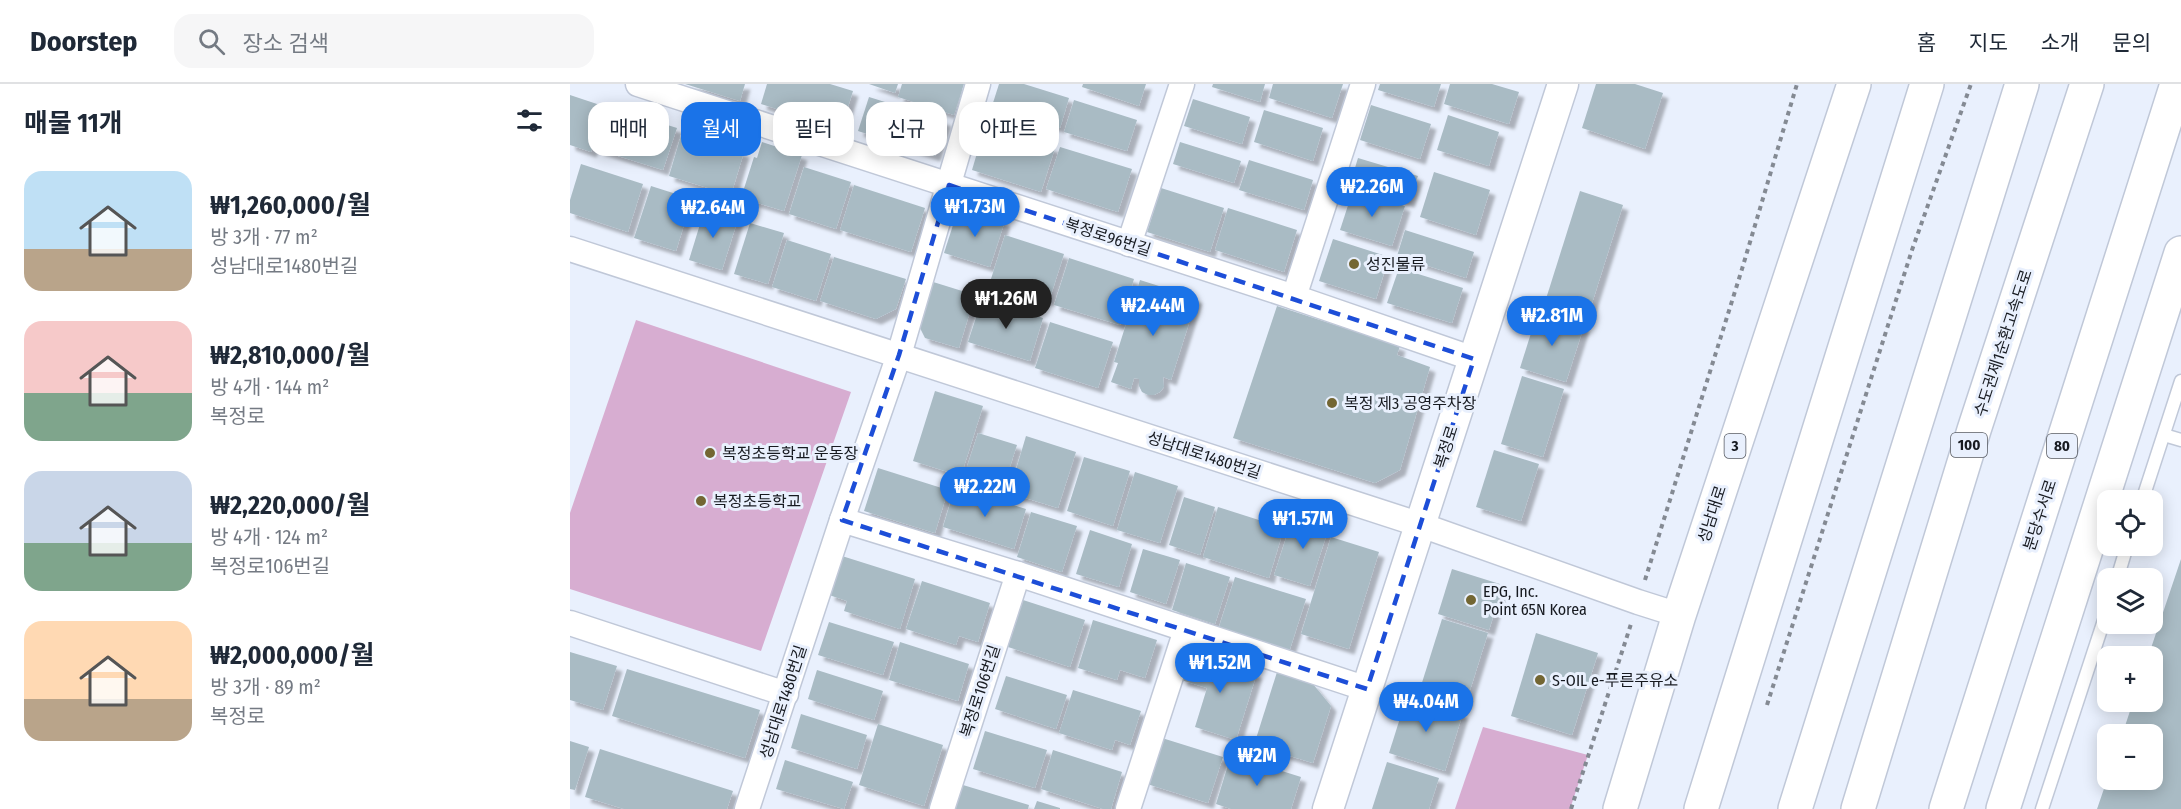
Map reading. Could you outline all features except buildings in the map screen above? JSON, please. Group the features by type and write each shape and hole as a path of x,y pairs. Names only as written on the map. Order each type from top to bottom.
{"main road":[{"name":"성남대로","path":"1620,809 1679,615 1854,84"},
{"path":"1701,809 1927,84"},
{"path":"1796,809 2022,84"},
{"name":"수도권제1순환고속도로","path":"1858,809 1974,430 2088,84"},
{"name":"분당수서로","path":"1946,809 2177,84"},
{"path":"2003,809 2181,253"}],"street":[{"name":"복정로96번길","path":"638,84 1294,297 1474,359"},
{"path":"899,355 978,84"},
{"path":"1129,244 1182,84"},
{"path":"1294,297 1363,84"},
{"name":"복정로","path":"1328,809 1563,84"},
{"name":"성남대로1480번길","path":"570,249 1421,525 1679,615"},
{"name":"성남대로1480번길","path":"747,809 899,355"},
{"path":"842,520 1018,574 1367,688"},
{"name":"복정로106번길","path":"942,809 1018,574"},
{"path":"570,623 786,694"},
{"path":"1128,809 1186,630"}],"lane":[{"path":"2146,490 2181,381"},
{"path":"2164,435 2181,440"},
{"path":"2042,809 2099,634"}],"path":[{"path":"1572,809 1742,268 1797,84"},
{"path":"1766,706 1909,261 1971,84"}],"highlighted area":[{"path":"949,185 1474,359 1367,689 842,520 899,355"}],"shaded area":[{"name":"복정초등학교 운동장","path":"636,320 851,392 761,651 570,589 570,513"},
{"path":"1483,727 1588,755 1570,809 1455,809"}],"place":[{"name":"성진물류","path":"1354,264"},
{"name":"복정 제3 공영주차장","path":"1332,403"},
{"name":"복정초등학교 운동장","path":"710,453"},
{"name":"복정초등학교","path":"701,501"},
{"name":"EPG, Inc. Point 65N Korea","path":"1471,600"},
{"name":"S-OIL e-푸른주유소","path":"1540,680"}]}
